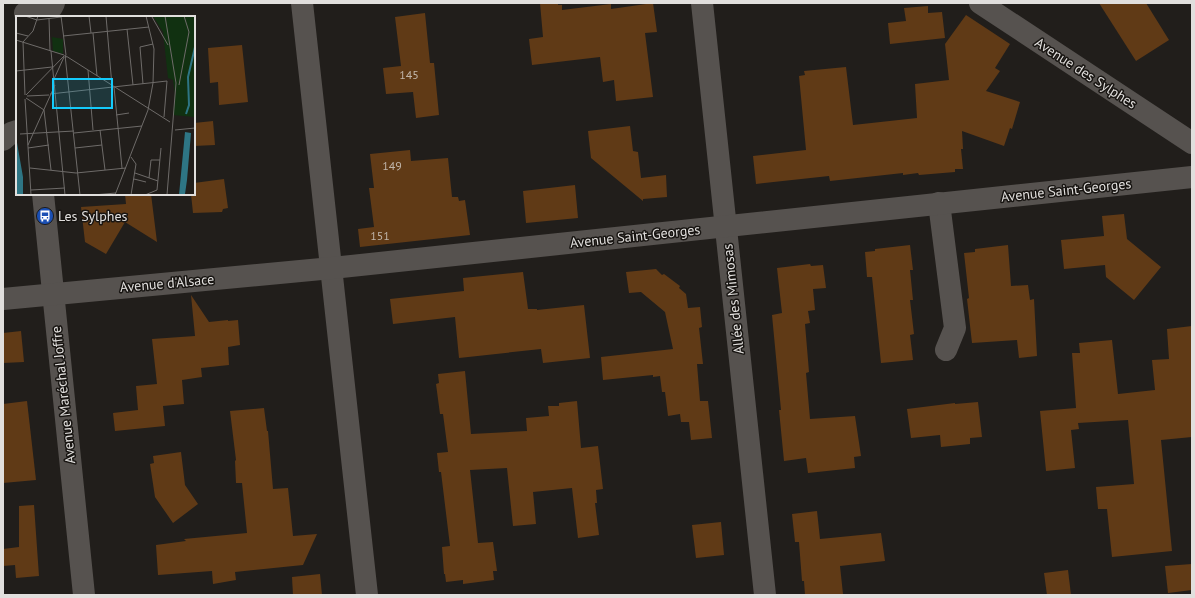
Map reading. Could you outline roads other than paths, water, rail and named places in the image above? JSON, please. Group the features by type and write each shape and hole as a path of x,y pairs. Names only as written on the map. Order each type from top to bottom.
{"street":[{"path":"25,11 52,7 54,3"},
{"path":"302,3 367,595"},
{"name":"Allée des Mimosas","path":"702,3 765,595"},
{"name":"Avenue des Sylphes","path":"980,3 1192,143"},
{"path":"3,140 11,133 16,131"},
{"name":"Avenue Saint-Georges","path":"332,268 1192,177"},
{"name":"Avenue Maréchal Joffre","path":"43,195 84,595"},
{"path":"939,204 955,328 946,350"},
{"name":"Avenue d'Alsace","path":"3,299 332,268"}],"place":[{"name":"Les Sylphes","path":"45,216"}]}
